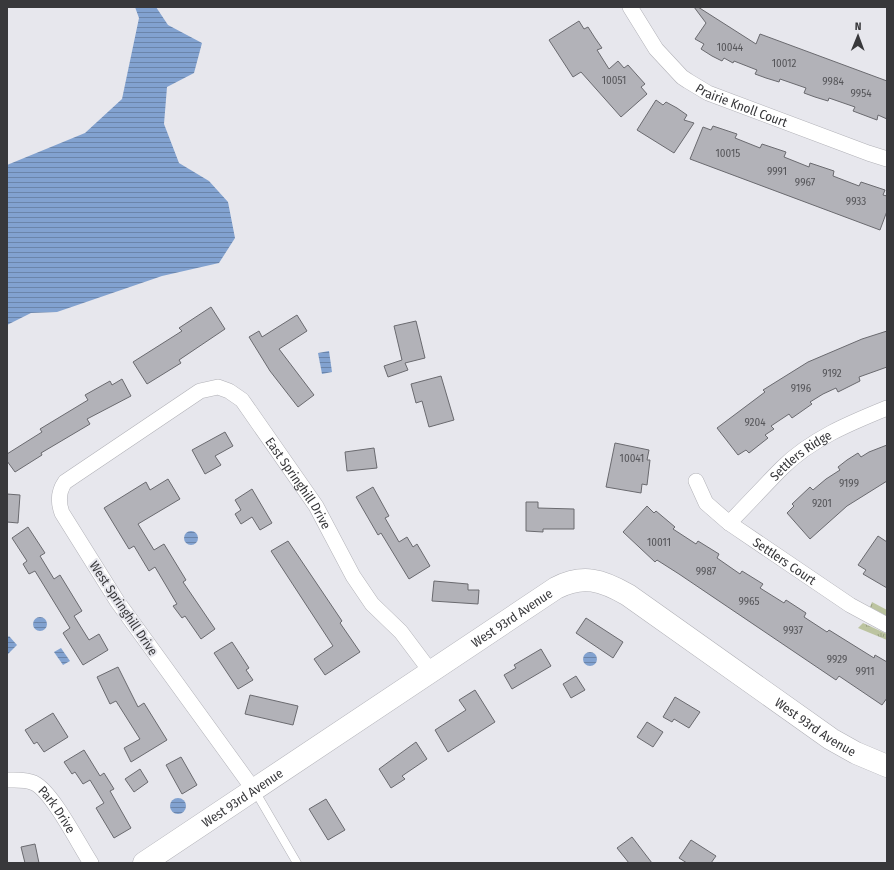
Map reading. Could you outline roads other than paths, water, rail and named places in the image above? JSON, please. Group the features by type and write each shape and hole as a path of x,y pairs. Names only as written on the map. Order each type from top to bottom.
{"street":[{"name":"Prairie Knoll Court","path":"630,7 650,42 663,58 682,77 708,93 887,159"},
{"name":"East Springhill Drive","path":"130,439 150,423 200,390 218,387 237,395 250,409 316,506 353,576 372,604 401,632 431,672"},
{"name":"Settlers Ridge","path":"729,523 782,467 811,445 851,422 887,408"},
{"name":"West Springhill Drive","path":"130,439 65,482 62,487 59,500 62,513 117,601 254,790"},
{"name":"Settlers Court","path":"696,481 706,503 729,523 853,607 887,625"},
{"name":"West 93rd Avenue","path":"144,863 556,588 568,582 578,580 599,581 617,589 660,617 834,741 856,753 887,766"},
{"name":"Park Drive","path":"7,780 28,780 41,787 54,803 91,863"}],"lane":[{"path":"254,790 297,863"}],"water":[{"path":"135,7 156,7 168,25 202,43 194,73 167,87 164,124 179,163 209,181 228,202 235,238 219,263 162,276 57,312 31,313 7,325 7,165 85,133 122,99 139,18"},
{"path":"329,351 332,372 322,374 318,353"},
{"path":"191,531 196,533 198,538 196,543 191,545 186,543 184,538 186,533"},
{"path":"40,617 45,619 47,624 45,629 40,631 35,629 33,624 35,619"},
{"path":"9,636 17,645 7,655 7,638"},
{"path":"61,648 70,661 63,665 54,652"},
{"path":"587,652 593,652 597,656 597,662 593,666 587,666 583,662 583,656"},
{"path":"178,798 185,803 186,806 181,813 178,814 171,809 170,806 175,799"}]}
